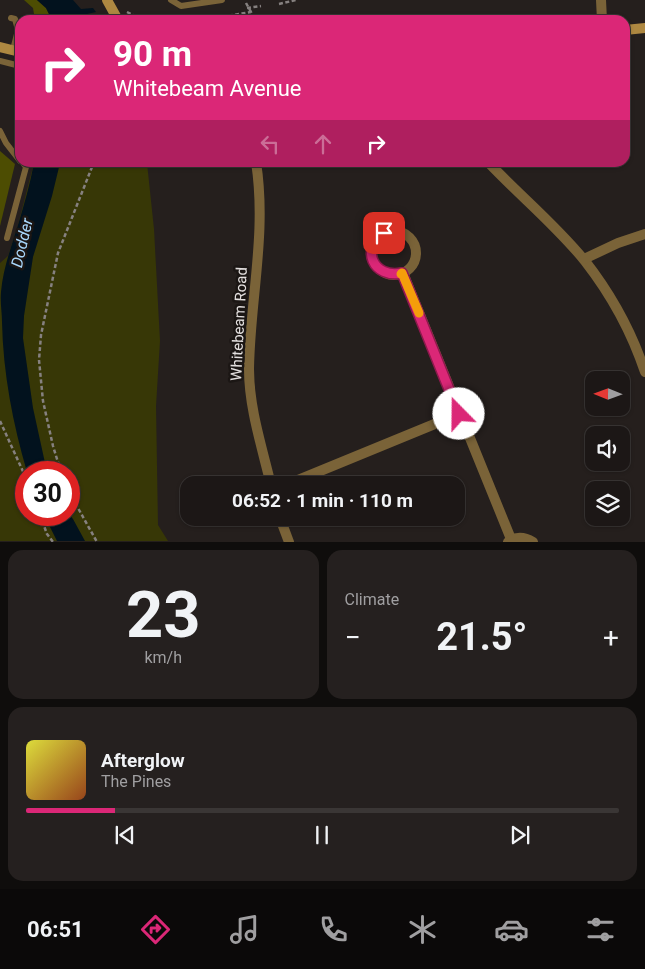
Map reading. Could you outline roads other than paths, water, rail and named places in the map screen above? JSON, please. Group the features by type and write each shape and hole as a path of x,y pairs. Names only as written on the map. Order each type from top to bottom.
{"main road":[{"path":"107,0 116,15"},
{"path":"630,30 645,28"},
{"path":"0,47 15,51"}],"street":[{"path":"601,0 602,15"},
{"name":"Whitebeam Road","path":"256,167 260,242 249,369 251,396 269,476"},
{"path":"493,167 584,259 620,315 645,372"},
{"path":"395,231 406,235 414,244 416,256 414,261 402,273 392,275 380,271 373,260 372,248 384,233 395,231"},
{"path":"584,259 618,243 645,234"},
{"path":"402,273 510,540 524,538 533,542"},
{"path":"308,476 459,414"},
{"path":"283,526 290,542"}],"lane":[{"path":"171,0 181,6 222,0"},
{"path":"0,61 15,65"},
{"path":"0,131 6,143 15,153"},
{"path":"7,238 23,167"}],"water":[{"path":"37,0 73,0 81,9 93,8 96,12 88,15 50,15 46,8"},
{"name":"Dodder","path":"33,167 59,167 33,257 24,316 23,338 33,408 45,461 24,461 13,417 3,341 2,283 5,266 25,202"},
{"path":"50,526 77,526 85,541 57,541"}]}
